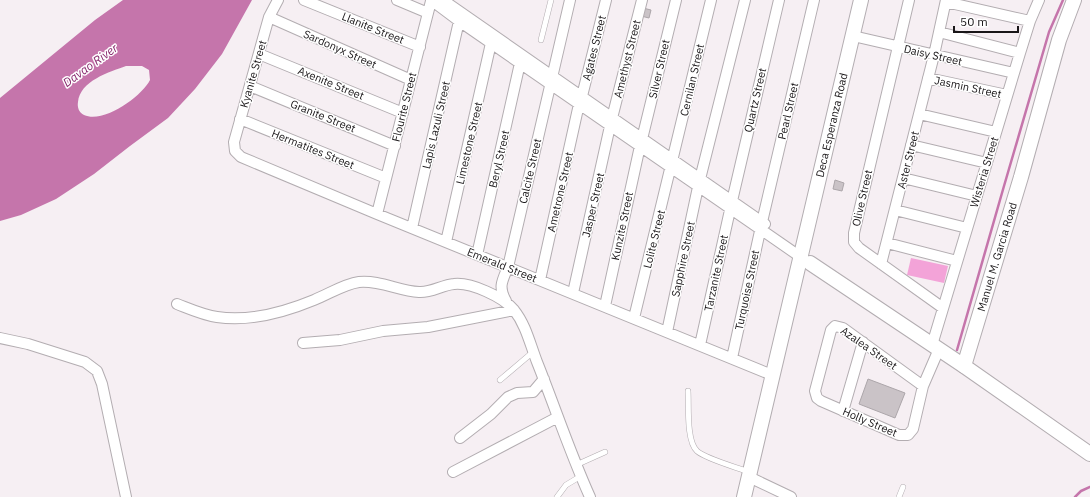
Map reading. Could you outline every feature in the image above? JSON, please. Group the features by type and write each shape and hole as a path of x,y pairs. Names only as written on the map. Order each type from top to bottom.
{"street":[{"name":"Kyanite Street","path":"235,151 234,142 269,17 278,0"},
{"name":"Llanite Street","path":"304,0 420,47"},
{"path":"398,0 428,13"},
{"name":"Flourite Street","path":"377,214 431,0"},
{"path":"431,0 459,22 520,63 551,80"},
{"path":"443,0 551,80 1090,454"},
{"name":"Calcite Street","path":"506,302 501,290 502,284 508,267 570,0"},
{"name":"Agates Street","path":"580,100 606,0"},
{"name":"Amethyst Street","path":"611,122 642,0"},
{"name":"Silver Street","path":"641,142 676,0"},
{"name":"Cernilan Street","path":"672,164 711,0"},
{"name":"Sapphire Street","path":"667,332 699,183 744,0"},
{"name":"Quartz Street","path":"731,205 779,0"},
{"name":"Pearl Street","path":"761,226 814,0"},
{"name":"Deca Esperanza Road","path":"744,497 772,375 805,257 861,0"},
{"name":"Olive Street","path":"909,0 854,242 859,248 943,308"},
{"name":"Wisteria Street","path":"935,347 943,308 957,260 1030,21 1039,0"},
{"name":"Manuel M. Garcia Road","path":"964,366 1021,177 1059,40 1074,0"},
{"path":"946,1 1030,21"},
{"name":"Aster Street","path":"881,264 934,55 946,1"},
{"name":"Sardonyx Street","path":"269,17 411,80"},
{"name":"Lapis Lazuli Street","path":"412,228 459,22"},
{"path":"939,32 1020,53"},
{"name":"Daisy Street","path":"853,36 1014,74"},
{"name":"Limestone Street","path":"446,242 491,43"},
{"name":"Axenite Street","path":"259,54 403,113"},
{"name":"Beryl Street","path":"477,255 520,63"},
{"name":"Jasmin Street","path":"928,78 1007,95"},
{"name":"Granite Street","path":"250,86 395,146"},
{"name":"Ametrone Street","path":"540,280 580,100"},
{"path":"919,114 996,132"},
{"name":"Hermatites Street","path":"240,119 386,178"},
{"name":"Jasper Street","path":"573,293 611,122"},
{"name":"Kunzite Street","path":"605,306 641,142"},
{"path":"911,145 987,163"},
{"name":"Emerald Street","path":"235,151 242,157 377,214 772,375"},
{"name":"Lolite Street","path":"634,318 672,164"},
{"path":"903,178 977,196"},
{"name":"Tarzanite Street","path":"700,345 731,205"},
{"path":"895,210 967,228"},
{"name":"Turquoise Street","path":"732,358 761,226"},
{"path":"887,243 957,260"},
{"path":"177,304 217,317 251,317 290,309 348,285 360,282 386,285 418,292 424,292 455,284 464,285 493,294 506,302 514,310 528,334 576,465 590,497"},
{"path":"303,343 340,340 383,331 428,327 514,310"},
{"name":"Azalea Street","path":"815,396 815,386 830,330 835,326 840,327 862,342 923,386"},
{"path":"0,338 28,344 85,362 97,371 102,384 126,497"},
{"path":"843,411 862,342"},
{"name":"Holly Street","path":"815,396 821,402 899,435 908,435 913,429 923,386 935,347"},
{"path":"460,438 491,414 508,397 517,393 534,392 544,379"},
{"path":"453,472 558,417"},
{"path":"749,475 791,497"}],"lane":[{"path":"541,40 551,0"},
{"path":"500,380 534,352"},
{"path":"688,391 690,435 696,450 703,455 749,475"},
{"path":"576,465 605,452"},
{"path":"557,497 566,485 581,476"},
{"path":"899,497 903,487"}],"shaded area":[{"path":"911,258 948,266 944,283 907,275"}],"water":[{"name":"Davao River","path":"123,0 252,0 222,54 195,89 168,118 94,174 56,199 21,215 0,221 0,98 95,20","holes":["126,66 142,66 149,70 150,80 146,86 131,100 122,107 102,116 92,117 82,114 78,108 80,95 84,88 96,78"]}],"building":[{"path":"643,8 651,10 649,18 641,16"},
{"path":"835,180 844,183 842,191 833,189"},
{"path":"868,379 905,393 895,418 859,404"}],"waterway":[{"path":"957,350 1049,32 1063,0"},
{"path":"1075,497 1081,491 1090,487"}]}
